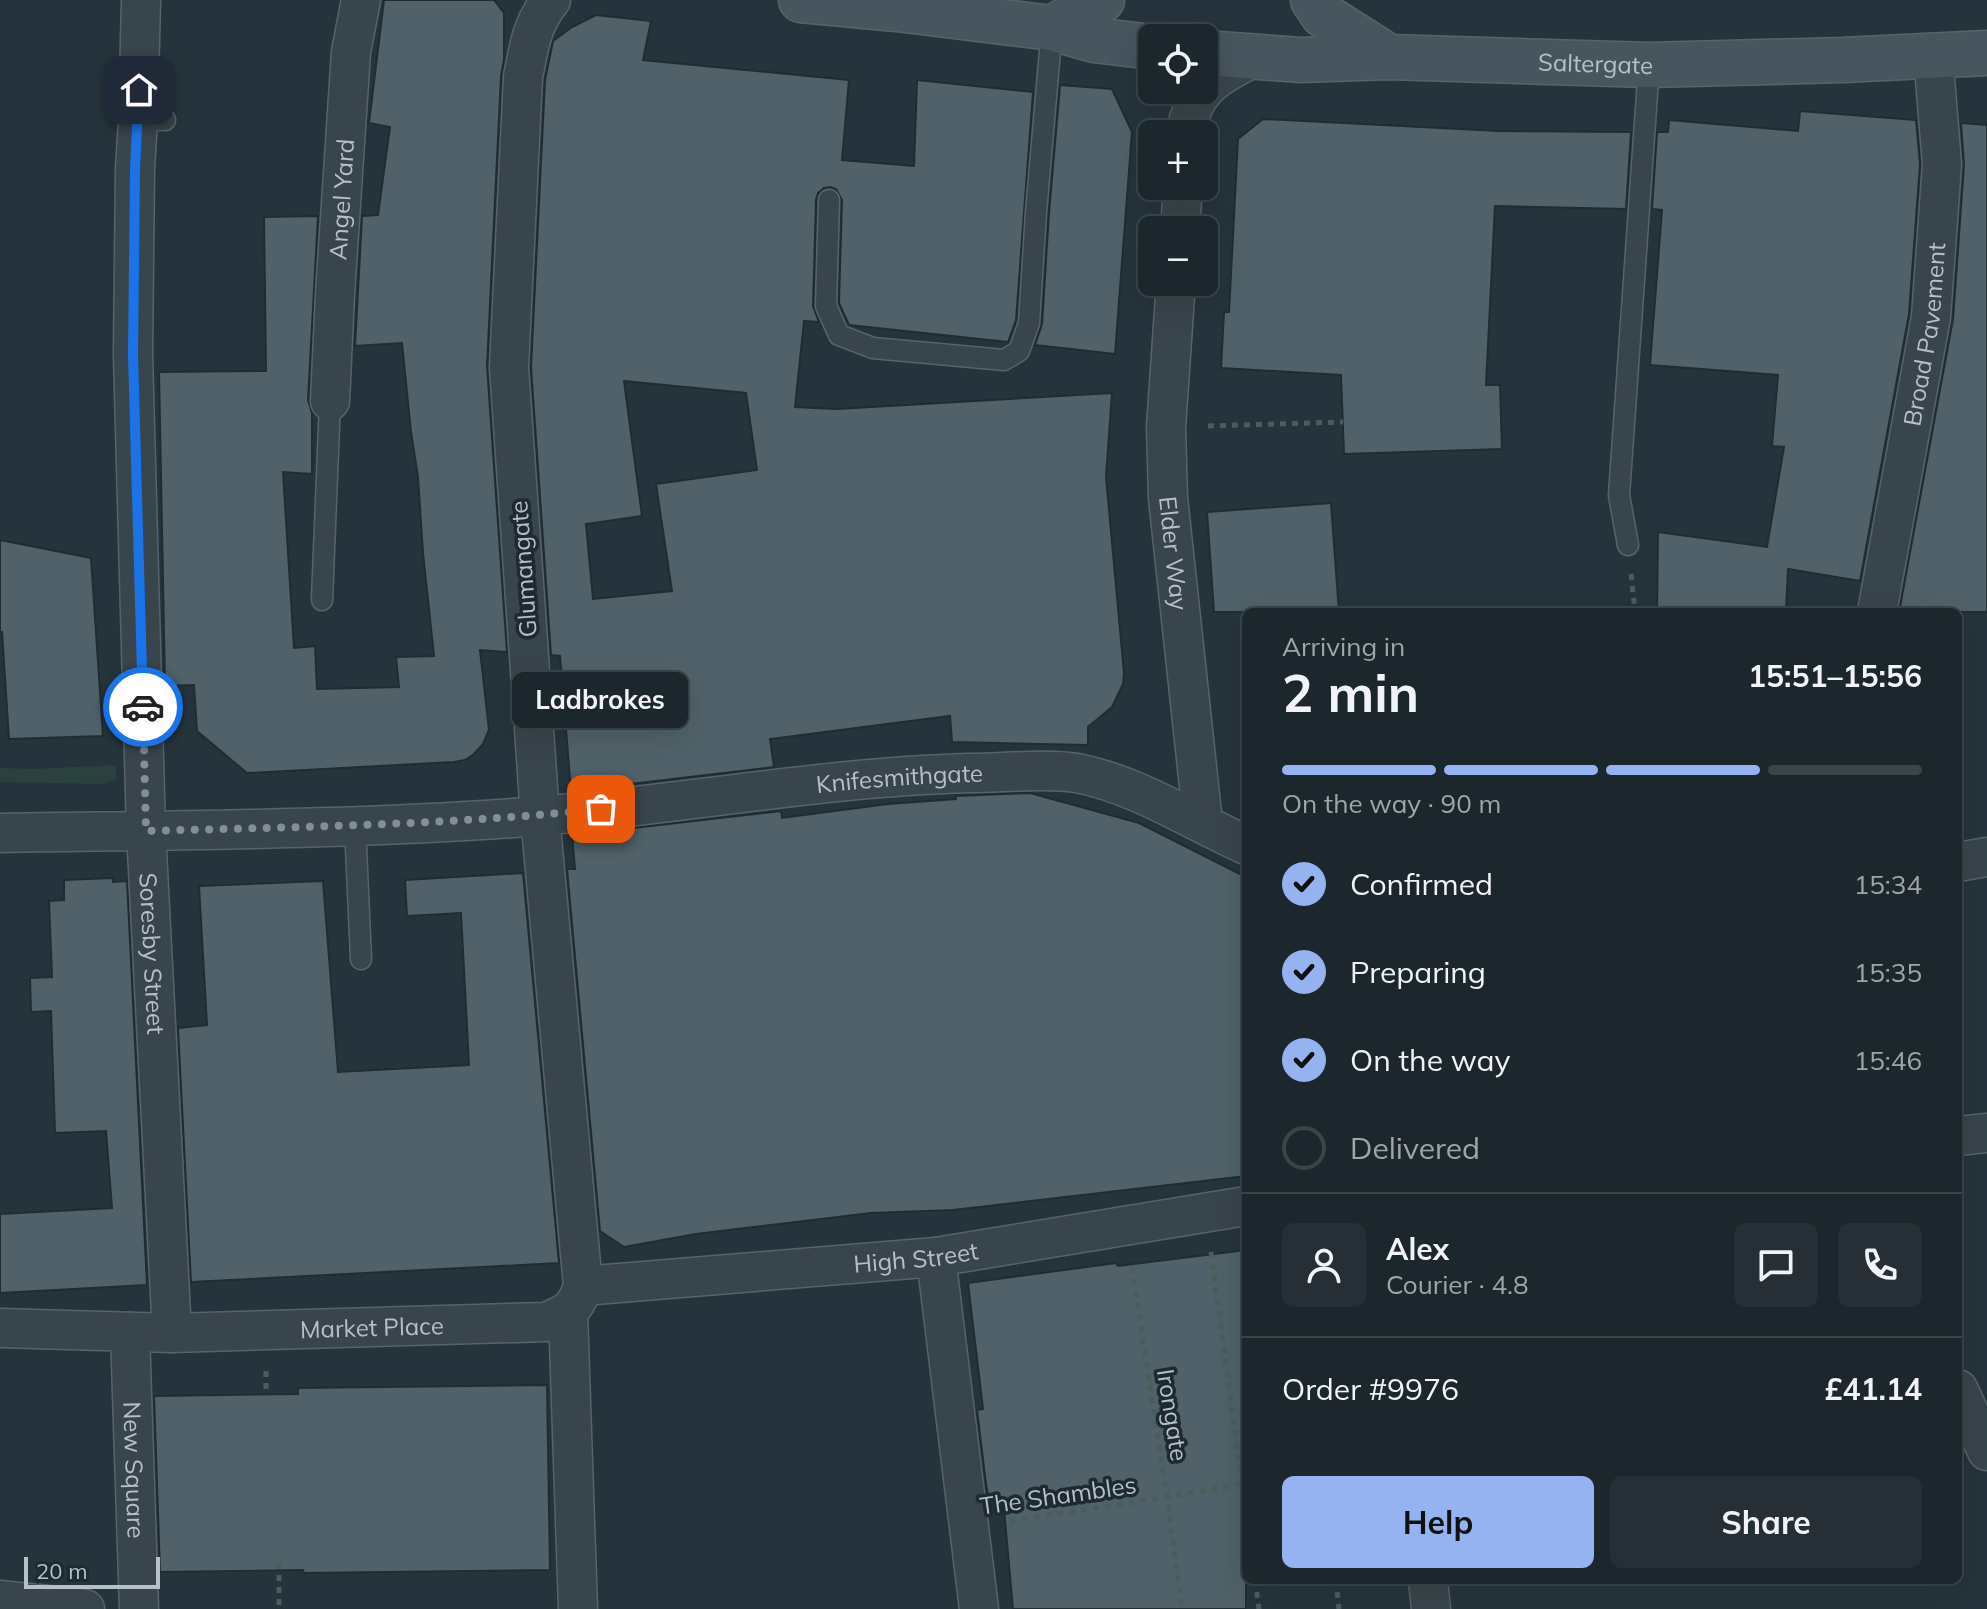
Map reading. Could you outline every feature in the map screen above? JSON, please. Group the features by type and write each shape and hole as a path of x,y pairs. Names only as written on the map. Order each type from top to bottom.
{"main road":[{"path":"801,0 1052,28 1094,40 1138,45"},
{"path":"1052,28 1102,0"},
{"path":"1313,0 1323,15 1389,57"},
{"path":"1933,55 1987,32"},
{"name":"Saltergate","path":"1218,54 1301,60 1389,57 1649,65 1987,53"}],"street":[{"name":"Soresby Street","path":"141,0 151,120 135,169 133,355 146,831 172,1333"},
{"name":"Angel Yard","path":"330,401 351,52 361,0"},
{"name":"Glumangate","path":"551,0 539,15 531,34 523,77 509,367 576,1300"},
{"name":"Broad Pavement","path":"1878,608 1931,317 1942,164 1933,55"},
{"path":"1190,120 1196,100 1216,77 1254,57"},
{"name":"Elder Way","path":"1175,296 1166,427 1168,498 1203,823"},
{"name":"Knifesmithgate","path":"0,833 355,825 540,816 875,778 1056,772 1077,773 1142,793 1242,843"},
{"path":"1962,861 1987,857"},
{"path":"1962,1136 1987,1133"},
{"name":"High Street","path":"576,1300 936,1257 1242,1207"},
{"path":"936,1257 979,1609"},
{"path":"576,1300 578,1609"},
{"name":"Market Place","path":"172,1333 546,1322 576,1300"},
{"path":"0,1328 172,1333"},
{"name":"New Square","path":"130,1332 139,1609"},
{"path":"1968,1409 1987,1451"},
{"path":"1428,1584 1431,1609"},
{"path":"0,1600 85,1609"}],"lane":[{"path":"829,200 826,306 839,335 873,348 1004,360 1019,351 1029,323 1052,28"},
{"path":"1628,545 1619,495 1649,65"},
{"path":"322,600 330,401"},
{"path":"355,825 361,959"}],"path":[{"path":"1166,427 1343,422"},
{"path":"1206,1213 1242,1469"},
{"name":"Irongate","path":"1125,1226 1182,1609"},
{"name":"The Shambles","path":"970,1527 1242,1483"},
{"path":"279,1563 279,1609"},
{"path":"1256,1584 1259,1609"},
{"path":"1336,1584 1339,1609"}],"green space":[{"path":"116,765 116,780 101,784 0,782 0,768"}],"building":[{"path":"384,0 494,0 504,13 487,366 507,652 480,650 489,730 483,744 465,760 247,773 197,731 194,685 165,686 159,372 266,371 264,217 318,216 308,400 312,413 312,474 283,472 294,648 315,646 317,689 399,687 396,657 434,656 402,343 355,346 362,216 378,215 390,127 369,123"},
{"path":"596,15 651,21 643,60 849,80 842,160 914,166 917,80 1033,92 1016,320 1008,342 849,325 839,303 842,200 836,189 824,188 816,200 813,306 819,322 804,321 795,407 837,409 1112,393 1106,477 1124,673 1123,684 1112,707 1088,727 1088,745 952,742 950,716 770,739 774,767 571,791 560,656 551,655 531,367 545,80 553,41","holes":["624,381 746,393 757,470 656,484 672,591 593,599 586,524 642,516"]},
{"path":"1060,85 1112,89 1132,132 1115,354 1035,345 1042,324"},
{"path":"1800,111 1916,120 1920,164 1909,314 1860,581 1788,569 1786,608 1657,608 1658,532 1767,547 1784,447 1772,446 1778,375 1650,365 1662,210 1652,209 1657,132 1668,132 1669,120 1798,131"},
{"path":"1263,119 1499,131 1631,132 1626,209 1495,206 1486,385 1500,385 1502,449 1344,454 1341,375 1221,368 1224,312 1229,312 1238,139"},
{"path":"1961,123 1987,125 1987,612 1962,612 1962,608 1900,608 1953,319 1964,165"},
{"path":"1331,503 1339,608 1242,608 1242,612 1214,612 1207,512"},
{"path":"0,540 91,558 103,736 9,739 0,632"},
{"path":"1030,793 1139,823 1242,875 1242,1176 953,1210 871,1213 696,1234 624,1247 600,1231 567,869 575,869 572,835 781,811 782,818 888,804 956,799 956,796"},
{"path":"523,873 559,1263 191,1282 178,1028 207,1025 199,886 323,881 338,1072 469,1065 461,913 407,916 405,880"},
{"path":"113,878 113,882 127,881 147,1285 0,1293 0,1214 112,1208 106,1131 55,1133 51,1011 31,1012 30,978 52,977 49,901 64,900 64,880"},
{"path":"1242,1250 1242,1584 1246,1584 1246,1609 1013,1609 1003,1498 989,1500 986,1484 977,1410 983,1409 968,1283 1116,1263 1118,1266"},
{"path":"547,1385 550,1570 160,1572 154,1396 298,1394 298,1388"}],"way so far":[{"path":"143,707 146,831 355,825 540,816 601,809"}],"place":[{"name":"Ladbrokes","path":"601,809"}],"route":[{"path":"139,90 133,355 143,707"}]}
